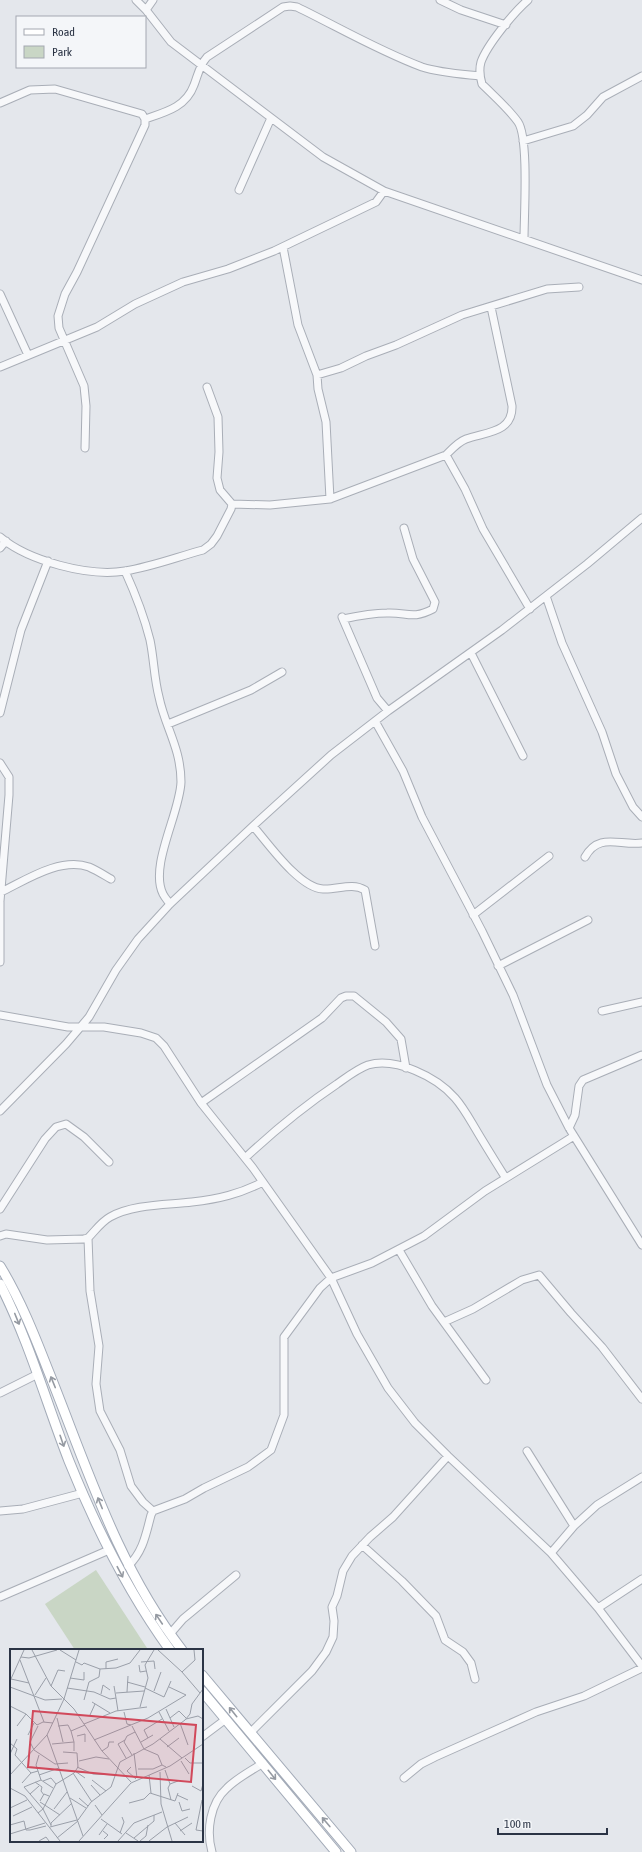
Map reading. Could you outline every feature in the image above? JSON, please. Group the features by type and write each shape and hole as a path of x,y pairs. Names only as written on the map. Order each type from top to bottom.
{"main road":[{"path":"0,1266 25,1313 101,1505 128,1566 150,1606 181,1649"},
{"path":"0,1284 15,1313 69,1461 109,1550 134,1597 169,1649"},
{"path":"203,1676 351,1852"},
{"path":"203,1694 226,1719 336,1852"}],"street":[{"path":"136,0 172,42 323,158 384,191 642,279"},
{"path":"146,10 153,0"},
{"path":"440,0 460,10 506,25"},
{"path":"524,239 525,158 522,130 518,122 482,84 480,76 481,64 486,52 506,25 528,0"},
{"path":"145,119 172,109 186,100 191,93 201,64 207,58 283,7 290,6 297,7 367,42 422,66 438,71 480,76"},
{"path":"523,141 573,126 587,115 603,97 642,76"},
{"path":"0,103 30,90 55,90 142,114 145,119 145,125 60,306 58,316 59,328 84,386 86,406 85,448"},
{"path":"239,190 271,118"},
{"path":"0,367 98,327 135,304 183,282 228,269 283,247 376,202 384,191"},
{"path":"283,247 298,325 317,375 318,389 326,422 330,499"},
{"path":"317,375 341,368 462,316 546,289 579,288"},
{"path":"0,294 28,355"},
{"path":"208,387 218,417 219,452 217,478 220,490 232,504 270,505 330,499 446,455 456,445 465,440 504,426 511,418 512,406 491,307"},
{"path":"446,455 465,489 483,529 530,609"},
{"path":"0,548 3,539 32,556 48,561 98,572 125,571 203,550 211,544 217,536 231,509 232,504"},
{"path":"0,1111 82,1026 89,1017 116,970 138,939 170,904 253,826 330,755 530,609 642,518"},
{"path":"388,712 377,698 342,618 389,612 416,616 433,609 435,602 413,559 404,528"},
{"path":"0,713 22,630 48,561"},
{"path":"125,571 137,596 150,639 158,696 180,763 181,783 178,801 161,864 160,881 163,894 170,904"},
{"path":"546,596 562,643 602,732 616,774 633,807 642,817"},
{"path":"471,653 523,756"},
{"path":"168,724 251,690 282,672"},
{"path":"375,721 403,771 422,818 514,995 547,1085 588,1161 642,1243"},
{"path":"0,763 9,776 9,795 0,892 0,962"},
{"path":"253,826 302,880 313,887 323,889 360,886 365,890 375,946"},
{"path":"585,857 590,849 598,843 642,843"},
{"path":"473,914 549,856"},
{"path":"0,892 48,870 70,865 89,867 111,879"},
{"path":"498,966 588,920"},
{"path":"202,1103 322,1018 341,998 346,996 354,996 386,1022 401,1039 406,1068"},
{"path":"602,1011 642,1002"},
{"path":"0,1015 68,1027 82,1026 141,1033 156,1038 164,1046 202,1103 263,1182 330,1278 357,1334 388,1388 416,1423 448,1456 551,1554 598,1608 642,1667 584,1696 536,1712 434,1757 421,1764 404,1778"},
{"path":"569,1128 575,1115 579,1086 583,1080 642,1055"},
{"path":"245,1158 278,1128 313,1100 357,1070 380,1063 395,1064 434,1079 456,1098 505,1178"},
{"path":"0,1209 45,1139 60,1125 66,1124 84,1137 109,1162"},
{"path":"128,1566 138,1555 144,1544 151,1515 154,1511 185,1499 204,1488 248,1467 271,1450 284,1415 284,1337 313,1296 330,1278 372,1263 424,1236 485,1191 574,1136"},
{"path":"0,1236 6,1234 47,1240 75,1240 88,1238 102,1223 118,1213 150,1206 194,1202 233,1196 263,1182"},
{"path":"88,1238 90,1291 98,1346 96,1384 100,1411 120,1450 130,1486 142,1502 154,1511"},
{"path":"399,1250 432,1306 486,1380"},
{"path":"444,1322 473,1309 522,1280 539,1275 602,1347 642,1399"},
{"path":"0,1393 38,1374"},
{"path":"527,1451 574,1526"},
{"path":"250,1733 312,1671 326,1652 333,1637 334,1621 332,1607 337,1596 343,1571 352,1556 362,1545 393,1518 448,1456"},
{"path":"551,1554 574,1526 597,1505 642,1477"},
{"path":"0,1511 23,1509 83,1493"},
{"path":"362,1545 415,1594 436,1616 445,1640 462,1652 470,1662 475,1679"},
{"path":"0,1597 109,1550"},
{"path":"170,1634 183,1619 236,1575"},
{"path":"598,1608 642,1579"},
{"path":"203,1736 226,1719"},
{"path":"212,1852 209,1832 210,1822 219,1797 234,1782 263,1763"}],"green space":[{"path":"96,1570 147,1648 74,1649 45,1604"}]}
